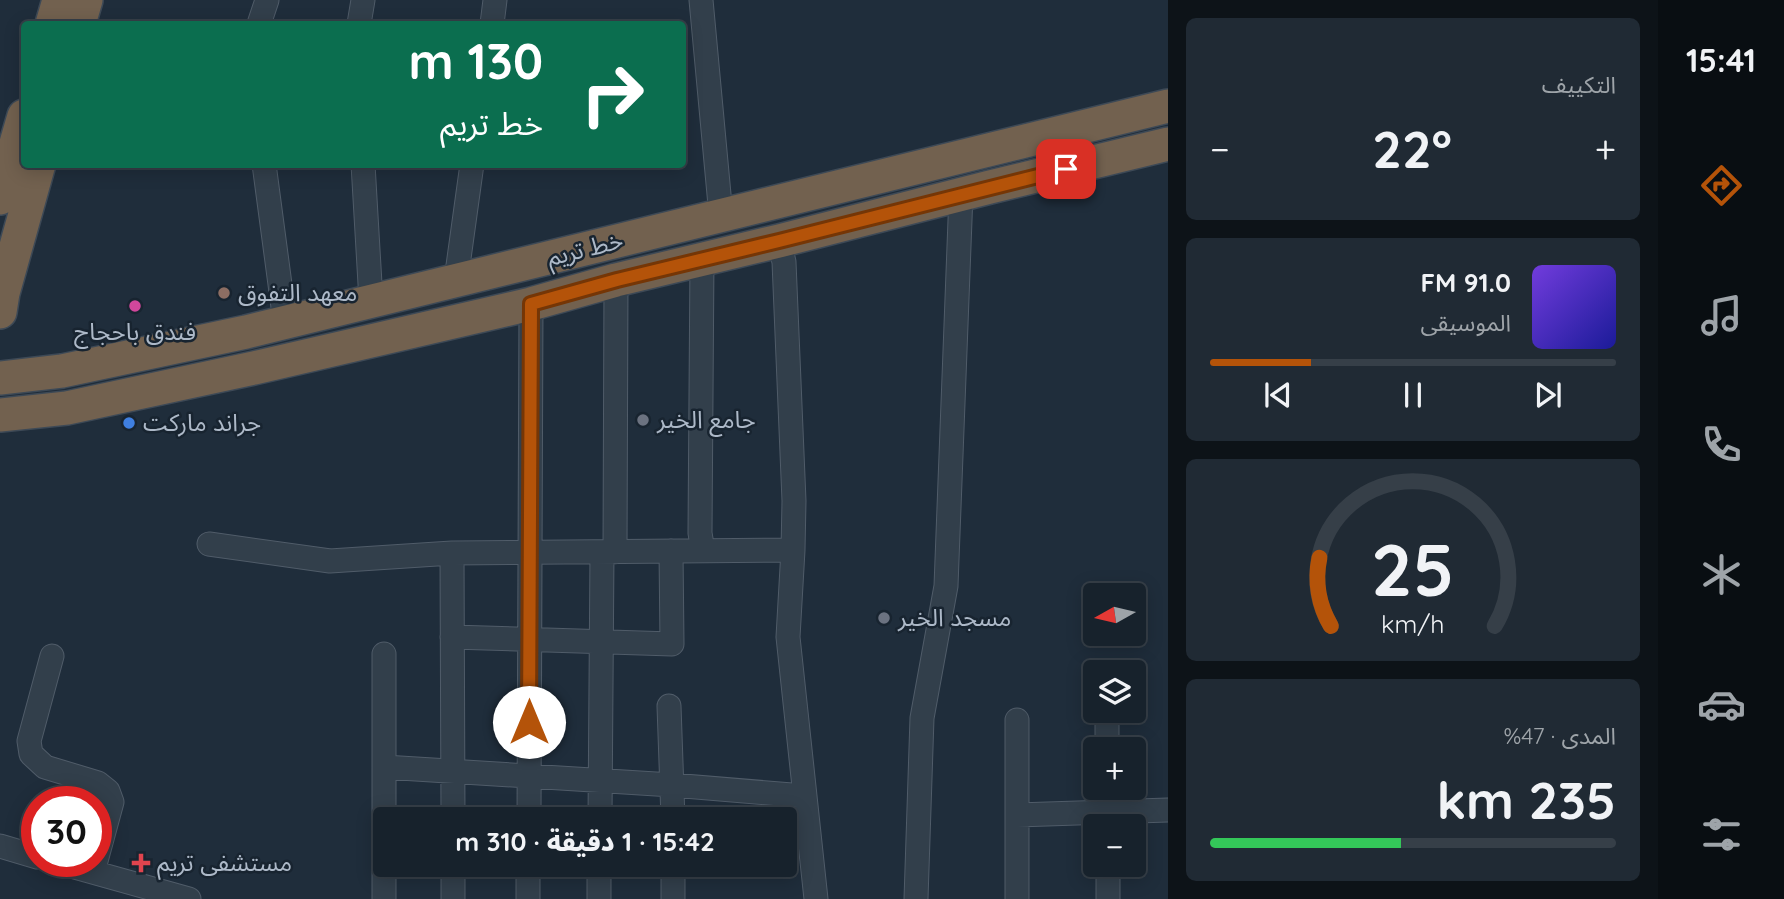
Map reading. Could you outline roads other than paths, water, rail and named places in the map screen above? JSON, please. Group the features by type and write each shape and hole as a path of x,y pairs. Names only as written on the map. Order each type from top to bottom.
{"highway":[{"path":"53,21 59,0"},
{"path":"80,21 86,0"},
{"name":"خط تريم","path":"0,378 62,371 285,322 1168,106"},
{"path":"0,198 21,126"},
{"name":"خط تريم","path":"0,415 67,408 531,304 702,258 1168,144"},
{"path":"0,312 38,168"}],"street":[{"path":"260,21 267,0"},
{"path":"360,21 363,0"},
{"path":"492,21 495,0"},
{"path":"701,0 721,216"},
{"path":"265,168 285,322"},
{"path":"363,168 372,301"},
{"path":"456,280 471,168"},
{"path":"915,899 922,718 946,586 961,194"},
{"path":"779,241 784,262 794,501 788,637 816,899"},
{"path":"702,258 700,533 703,551"},
{"path":"600,807 601,642 608,552 617,280"},
{"path":"528,807 531,304"},
{"path":"209,544 330,561 452,553 793,550"},
{"path":"452,637 671,644 671,551"},
{"path":"452,553 453,807"},
{"path":"384,654 384,899"},
{"path":"52,656 29,741 31,754 45,767 102,786"},
{"path":"669,706 673,807"},
{"path":"1017,720 1017,899"},
{"path":"384,767 804,796"},
{"path":"1141,814 1168,810"},
{"path":"1017,815 1083,818"},
{"path":"0,846 21,852"},
{"path":"111,877 189,899"},
{"path":"453,877 453,899"},
{"path":"528,877 528,899"},
{"path":"599,877 599,899"},
{"path":"673,877 673,899"},
{"path":"1108,877 1108,899"}],"place":[{"name":"معهد التفوق","path":"224,293"},
{"name":"فندق باحجاج","path":"135,306"},
{"name":"جامع الخير","path":"643,420"},
{"name":"جراند ماركت","path":"129,423"},
{"name":"مسجد الخير","path":"884,618"},
{"name":"مستشفى تريم","path":"141,863"}]}
